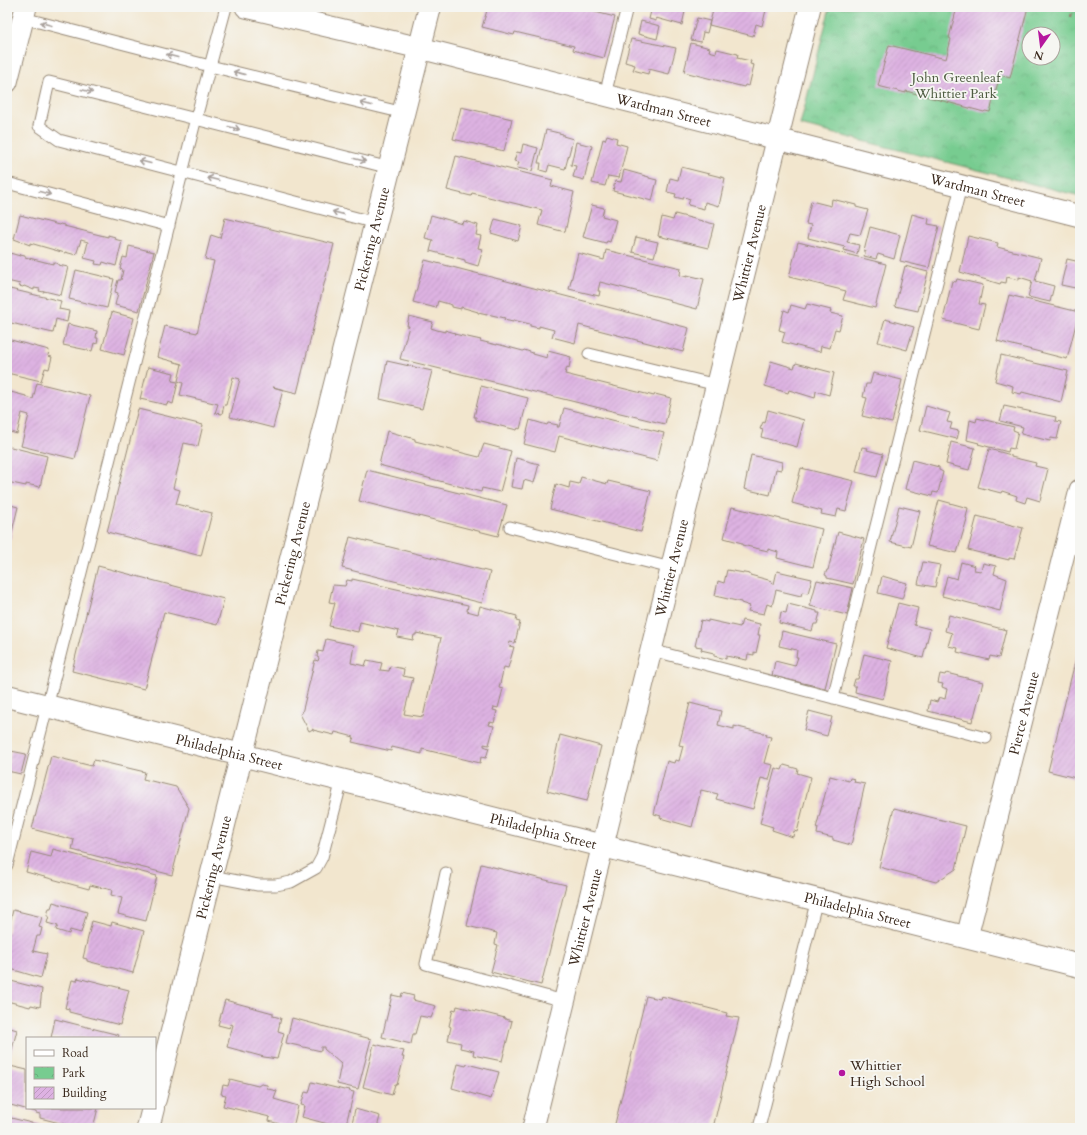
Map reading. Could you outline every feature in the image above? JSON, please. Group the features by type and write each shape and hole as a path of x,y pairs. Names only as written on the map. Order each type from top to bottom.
{"street":[{"name":"Wardman Street","path":"246,7 420,48 1080,216"},
{"name":"Pickering Avenue","path":"156,1095 430,7"},
{"name":"Whittier Avenue","path":"533,1128 810,7"},
{"path":"7,82 25,12"},
{"name":"Pierce Avenue","path":"967,937 1079,496"},
{"name":"Philadelphia Street","path":"7,696 1080,966"},
{"path":"148,1128 153,1109"}],"lane":[{"path":"7,864 196,118 226,7"},
{"path":"605,96 627,7"},
{"path":"25,12 210,66 404,113"},
{"path":"376,223 183,171 59,140 39,126 49,82 390,168"},
{"path":"7,184 169,226"},
{"path":"833,698 961,186"},
{"path":"589,354 717,385"},
{"path":"510,527 671,568"},
{"path":"651,650 986,738"},
{"path":"211,876 258,885 276,885 291,882 316,868 322,857 342,780"},
{"path":"446,873 426,964 564,1001"},
{"path":"759,1128 817,899"}],"path":[{"path":"1070,16 1072,7"}],"green space":[{"name":"John Greenleaf Whittier Park","path":"830,7 1080,7 1080,196 800,125"}],"building":[{"path":"488,7 575,7 615,17 604,58 573,50 574,46 515,32 514,35 482,27"},
{"path":"652,7 686,7 682,25 656,18 656,21 649,19"},
{"path":"714,7 761,7 760,9 766,10 762,26 756,24 753,36 709,25"},
{"path":"959,7 1028,7 1023,26 1021,26 1021,35 1010,78 1000,75 990,112 984,112 906,91 906,93 878,86 889,45 946,59 951,39 949,38 956,11 958,11"},
{"path":"697,18 710,21 707,33 703,32 701,42 691,40"},
{"path":"641,21 660,26 657,39 638,34"},
{"path":"631,39 676,48 669,74 649,69 648,74 633,70 635,65 625,62"},
{"path":"691,43 710,48 709,51 716,53 717,49 738,54 737,58 751,61 750,64 754,65 749,86 745,85 744,87 684,72"},
{"path":"461,107 512,119 504,151 453,139"},
{"path":"546,130 563,134 563,136 573,139 565,169 549,165 547,172 540,170 541,163 538,163"},
{"path":"607,135 617,138 616,143 627,146 619,178 608,176 605,186 592,183 603,139 605,140"},
{"path":"576,142 592,146 584,180 573,177 576,166 571,165"},
{"path":"523,144 538,148 532,171 517,168 519,162 514,161 517,152 521,153"},
{"path":"456,156 553,180 551,186 574,192 565,232 538,225 542,210 472,193 471,196 447,190"},
{"path":"681,167 725,178 719,206 705,202 704,209 688,205 690,199 675,197 676,194 667,192 670,178 678,180"},
{"path":"624,170 657,180 652,201 613,191 615,181 621,182"},
{"path":"832,199 856,205 856,207 868,210 860,235 850,233 847,242 859,245 857,254 844,250 845,247 808,238 811,225 806,224 811,201 831,206"},
{"path":"592,205 604,208 602,216 616,220 610,242 607,241 606,243 583,237"},
{"path":"675,214 714,224 708,248 658,236 662,217 673,220"},
{"path":"912,214 929,219 928,224 939,226 929,268 900,261"},
{"path":"20,215 108,237 108,235 115,237 114,239 122,241 116,266 103,262 102,265 95,264 96,261 84,258 88,242 81,240 76,255 30,243 30,245 14,239"},
{"path":"431,215 463,224 464,221 478,225 476,235 481,236 478,248 483,249 478,266 465,262 465,260 430,251 433,240 425,238"},
{"path":"225,218 334,244 297,393 273,387 283,390 273,428 230,417 240,379 233,377 226,405 224,405 222,414 215,413 218,404 180,395 183,383 178,381 182,364 157,357 165,326 197,333 214,261 205,259 211,235 220,238"},
{"path":"495,219 522,226 518,241 491,233"},
{"path":"870,227 900,235 894,259 878,254 876,259 864,256"},
{"path":"968,236 998,243 997,247 1041,258 1035,281 1054,286 1050,302 1028,297 1032,281 1019,277 1019,280 1007,277 1006,283 1001,282 1000,284 960,272"},
{"path":"636,237 658,242 654,257 632,252"},
{"path":"798,242 886,264 875,308 843,300 846,291 789,277"},
{"path":"129,246 154,252 139,311 115,305 118,293 115,292 118,280 121,280 123,270 120,269 123,257 127,258"},
{"path":"606,250 681,268 680,275 704,279 697,309 670,302 671,300 600,282 598,291 600,291 599,296 569,289 578,253 604,260"},
{"path":"10,253 20,256 20,254 25,255 25,257 53,264 53,262 58,265 68,267 61,295 39,291 40,289 34,288 34,290 24,286 19,286 20,284 7,281 7,265"},
{"path":"1067,259 1080,262 1080,289 1061,285"},
{"path":"425,260 689,328 683,352 579,325 575,343 552,337 554,330 539,326 539,328 513,320 513,322 504,320 505,318 478,313 461,307 461,309 452,307 452,305 438,301 436,308 413,302"},
{"path":"905,266 928,272 918,311 895,306"},
{"path":"76,270 114,279 107,308 69,299"},
{"path":"957,279 983,285 979,304 985,305 979,329 943,320 952,281 956,282"},
{"path":"10,289 61,301 59,309 69,311 67,322 56,319 53,333 7,322 7,301"},
{"path":"1009,295 1079,312 1067,359 997,341"},
{"path":"807,304 831,310 830,313 843,316 839,330 835,329 830,348 821,346 820,352 782,342 785,332 779,330 784,310 789,312 791,305 805,309"},
{"path":"112,312 134,318 124,355 102,349"},
{"path":"409,316 433,322 431,328 437,330 445,332 445,330 455,333 454,334 481,340 480,341 524,350 547,358 548,351 571,357 569,368 567,367 565,374 654,396 655,394 671,398 665,424 400,359 409,326 407,326"},
{"path":"885,319 914,327 907,350 878,342"},
{"path":"68,324 97,331 97,344 94,343 92,351 63,345"},
{"path":"7,339 49,350 48,356 52,357 49,369 45,368 41,381 7,373"},
{"path":"1001,355 1068,371 1061,402 1022,392 1021,394 1012,392 1013,386 995,381"},
{"path":"387,361 432,371 422,409 380,399"},
{"path":"771,361 794,368 796,363 834,373 829,395 816,391 815,398 789,390 788,393 765,386"},
{"path":"148,367 174,373 172,381 178,382 173,404 168,402 167,405 140,399"},
{"path":"873,373 902,380 892,423 862,416 867,398 863,397 866,384 870,384"},
{"path":"37,383 90,396 75,459 21,446 29,415 22,413 17,434 7,431 7,391 33,399"},
{"path":"481,386 528,398 520,429 518,428 517,430 476,420 476,417 474,417"},
{"path":"926,406 950,413 947,422 952,423 950,429 959,431 957,439 920,430"},
{"path":"1004,406 1056,417 1055,421 1061,422 1057,439 1051,438 1050,441 1021,434 1023,427 1000,421"},
{"path":"564,408 664,433 657,461 559,436 555,452 524,444 530,420 547,425 548,423 558,425 557,427 559,427"},
{"path":"138,409 203,425 198,446 184,443 173,488 180,490 176,504 212,513 201,556 107,532"},
{"path":"768,410 804,420 797,447 761,437 763,430 760,429 763,422 765,423"},
{"path":"977,418 1014,427 1013,430 1018,432 1014,449 1009,448 1008,452 967,440 970,420 976,422"},
{"path":"387,431 415,439 415,441 479,457 484,444 511,451 500,492 482,488 481,492 379,465"},
{"path":"951,442 975,448 969,470 946,464"},
{"path":"7,446 47,456 40,487 7,482"},
{"path":"862,447 868,448 867,450 883,454 877,477 856,472"},
{"path":"989,449 1011,455 1011,457 1036,463 1035,466 1048,469 1040,501 1027,497 1025,503 1016,500 1017,496 1002,491 1001,493 978,487"},
{"path":"751,455 782,462 781,470 776,469 770,495 744,489"},
{"path":"516,458 539,464 534,483 524,480 522,489 511,487"},
{"path":"912,460 939,467 939,470 943,472 938,493 933,492 932,496 905,489"},
{"path":"801,468 854,481 846,511 838,509 836,517 821,514 822,511 792,503"},
{"path":"367,470 507,505 498,536 359,501"},
{"path":"581,477 607,484 608,481 651,491 641,532 550,509 556,484 569,488 570,482 579,484"},
{"path":"939,500 968,508 967,519 957,553 927,546"},
{"path":"7,504 18,507 10,540 7,540"},
{"path":"899,506 920,511 911,547 890,542"},
{"path":"732,507 822,529 813,567 777,558 778,552 742,545 742,543 724,538"},
{"path":"977,516 1023,528 1014,559 1009,558 1009,560 968,550"},
{"path":"838,532 864,539 853,584 827,578 825,575 828,570"},
{"path":"350,537 490,572 482,603 342,568"},
{"path":"923,562 940,565 935,587 918,584"},
{"path":"961,562 975,566 974,570 981,571 983,563 996,566 994,574 1007,579 1000,611 942,596 947,576 957,579"},
{"path":"98,566 224,599 217,625 164,612 144,689 72,671"},
{"path":"727,570 750,574 772,581 771,583 774,584 777,571 812,579 808,593 802,592 801,596 776,590 772,606 767,604 764,614 748,611 750,606 741,602 715,596 718,581 724,583"},
{"path":"882,576 907,583 902,599 878,593"},
{"path":"352,579 468,605 467,611 478,614 480,606 517,616 516,621 520,622 515,643 510,642 509,646 514,647 508,668 504,667 499,688 503,689 498,708 494,707 493,710 497,711 494,723 490,722 489,725 494,726 489,745 484,744 484,746 489,748 486,758 481,757 480,763 422,749 422,754 392,747 391,751 352,742 354,737 335,732 334,735 313,729 309,731 300,714 302,713 315,660 318,661 319,658 317,657 318,651 323,652 326,639 354,645 351,663 365,666 367,660 382,663 380,670 389,671 390,666 404,669 403,676 413,678 404,714 423,717 441,638 416,633 413,640 397,637 399,631 360,622 358,632 329,626 335,603 329,602 333,585 345,586 347,580 352,581"},
{"path":"817,580 853,588 847,615 810,606"},
{"path":"898,603 918,608 914,625 930,629 923,658 886,648"},
{"path":"788,604 820,613 817,624 814,624 812,631 779,623 781,612 786,613"},
{"path":"949,615 1006,630 999,658 990,656 989,660 957,652 958,648 948,646 952,633 945,631"},
{"path":"701,620 708,622 708,620 740,627 742,620 760,624 758,635 760,635 756,653 754,652 754,655 748,654 747,660 726,656 726,659 714,656 714,653 701,650 702,647 695,646"},
{"path":"782,631 836,644 825,688 772,676 775,661 795,666 798,657 796,657 797,650 779,646"},
{"path":"1080,646 1080,779 1048,771"},
{"path":"864,654 892,661 883,699 855,692 856,686 853,686 855,679 858,679"},
{"path":"946,673 983,682 972,722 928,711 930,700 937,702 939,697 945,699 947,689 942,687 943,684 938,683 940,674 945,675"},
{"path":"690,703 721,711 718,725 734,729 734,726 767,734 766,736 771,737 764,763 773,765 769,780 761,778 753,809 716,799 718,794 701,790 692,827 660,818 661,816 654,814 667,761 674,763 675,760 679,761 683,746 679,745"},
{"path":"809,711 832,717 827,736 804,730"},
{"path":"560,735 601,746 587,801 547,791"},
{"path":"11,751 26,754 21,774 7,771"},
{"path":"51,756 92,766 94,760 145,772 143,779 176,787 189,808 172,875 72,850 74,840 32,829"},
{"path":"784,765 798,769 797,773 811,777 797,832 794,831 793,837 772,830 773,827 760,823 775,768 782,770"},
{"path":"830,776 849,781 850,778 855,779 854,782 865,784 851,845 817,834 818,828 816,828"},
{"path":"894,808 966,826 956,869 936,882 879,867"},
{"path":"53,849 157,876 146,921 118,914 122,898 111,895 112,890 90,885 89,889 26,872 31,852 51,857"},
{"path":"481,864 566,885 541,985 491,972 498,945 495,944 497,933 467,926"},
{"path":"53,902 87,912 81,933 70,930 69,934 56,930 58,926 47,923 49,908 51,908"},
{"path":"13,910 42,917 39,927 42,928 40,936 37,936 33,951 47,954 41,978 7,968 7,934"},
{"path":"92,921 111,926 112,922 144,931 133,973 87,961 87,959 83,958"},
{"path":"78,978 129,990 120,1025 69,1012 69,1009 65,1008 72,980 77,981"},
{"path":"7,980 42,989 40,1007 31,1005 30,1007 7,1001"},
{"path":"402,993 414,996 413,1000 436,1006 431,1018 420,1016 411,1044 382,1037 392,995 401,997"},
{"path":"646,996 660,999 661,996 727,1013 726,1016 739,1018 713,1128 614,1128"},
{"path":"225,1000 273,1013 273,1016 281,1018 278,1031 284,1033 277,1059 227,1047 233,1025 231,1024 230,1028 218,1025"},
{"path":"457,1006 512,1021 502,1061 473,1055 474,1051 460,1048 461,1043 448,1040 451,1027 449,1026 453,1009 456,1010"},
{"path":"292,1018 371,1039 358,1089 337,1084 341,1064 324,1049 324,1047 321,1047 321,1051 286,1043"},
{"path":"55,1019 119,1035 118,1037 51,1037"},
{"path":"7,1027 17,1030 10,1057 7,1056"},
{"path":"374,1044 404,1051 402,1057 404,1057 397,1085 395,1084 392,1095 363,1087"},
{"path":"458,1064 466,1066 467,1064 499,1072 491,1099 452,1088"},
{"path":"10,1066 26,1070 26,1109 98,1109 93,1128 79,1128 40,1118 40,1114 36,1112 7,1104 7,1068"},
{"path":"230,1079 258,1086 261,1084 267,1085 268,1089 277,1091 274,1099 298,1106 293,1128 269,1121 270,1117 223,1106 226,1095 221,1094 223,1085 228,1086"},
{"path":"312,1082 354,1092 345,1128 336,1128 334,1127 335,1126 302,1117 305,1106 301,1105 305,1092 309,1093"},
{"path":"355,1109 380,1116 377,1128 351,1128"},
{"path":"7,1117 48,1127 48,1128 7,1128"}],"place":[{"name":"Whittier High School","path":"842,1073"}]}
